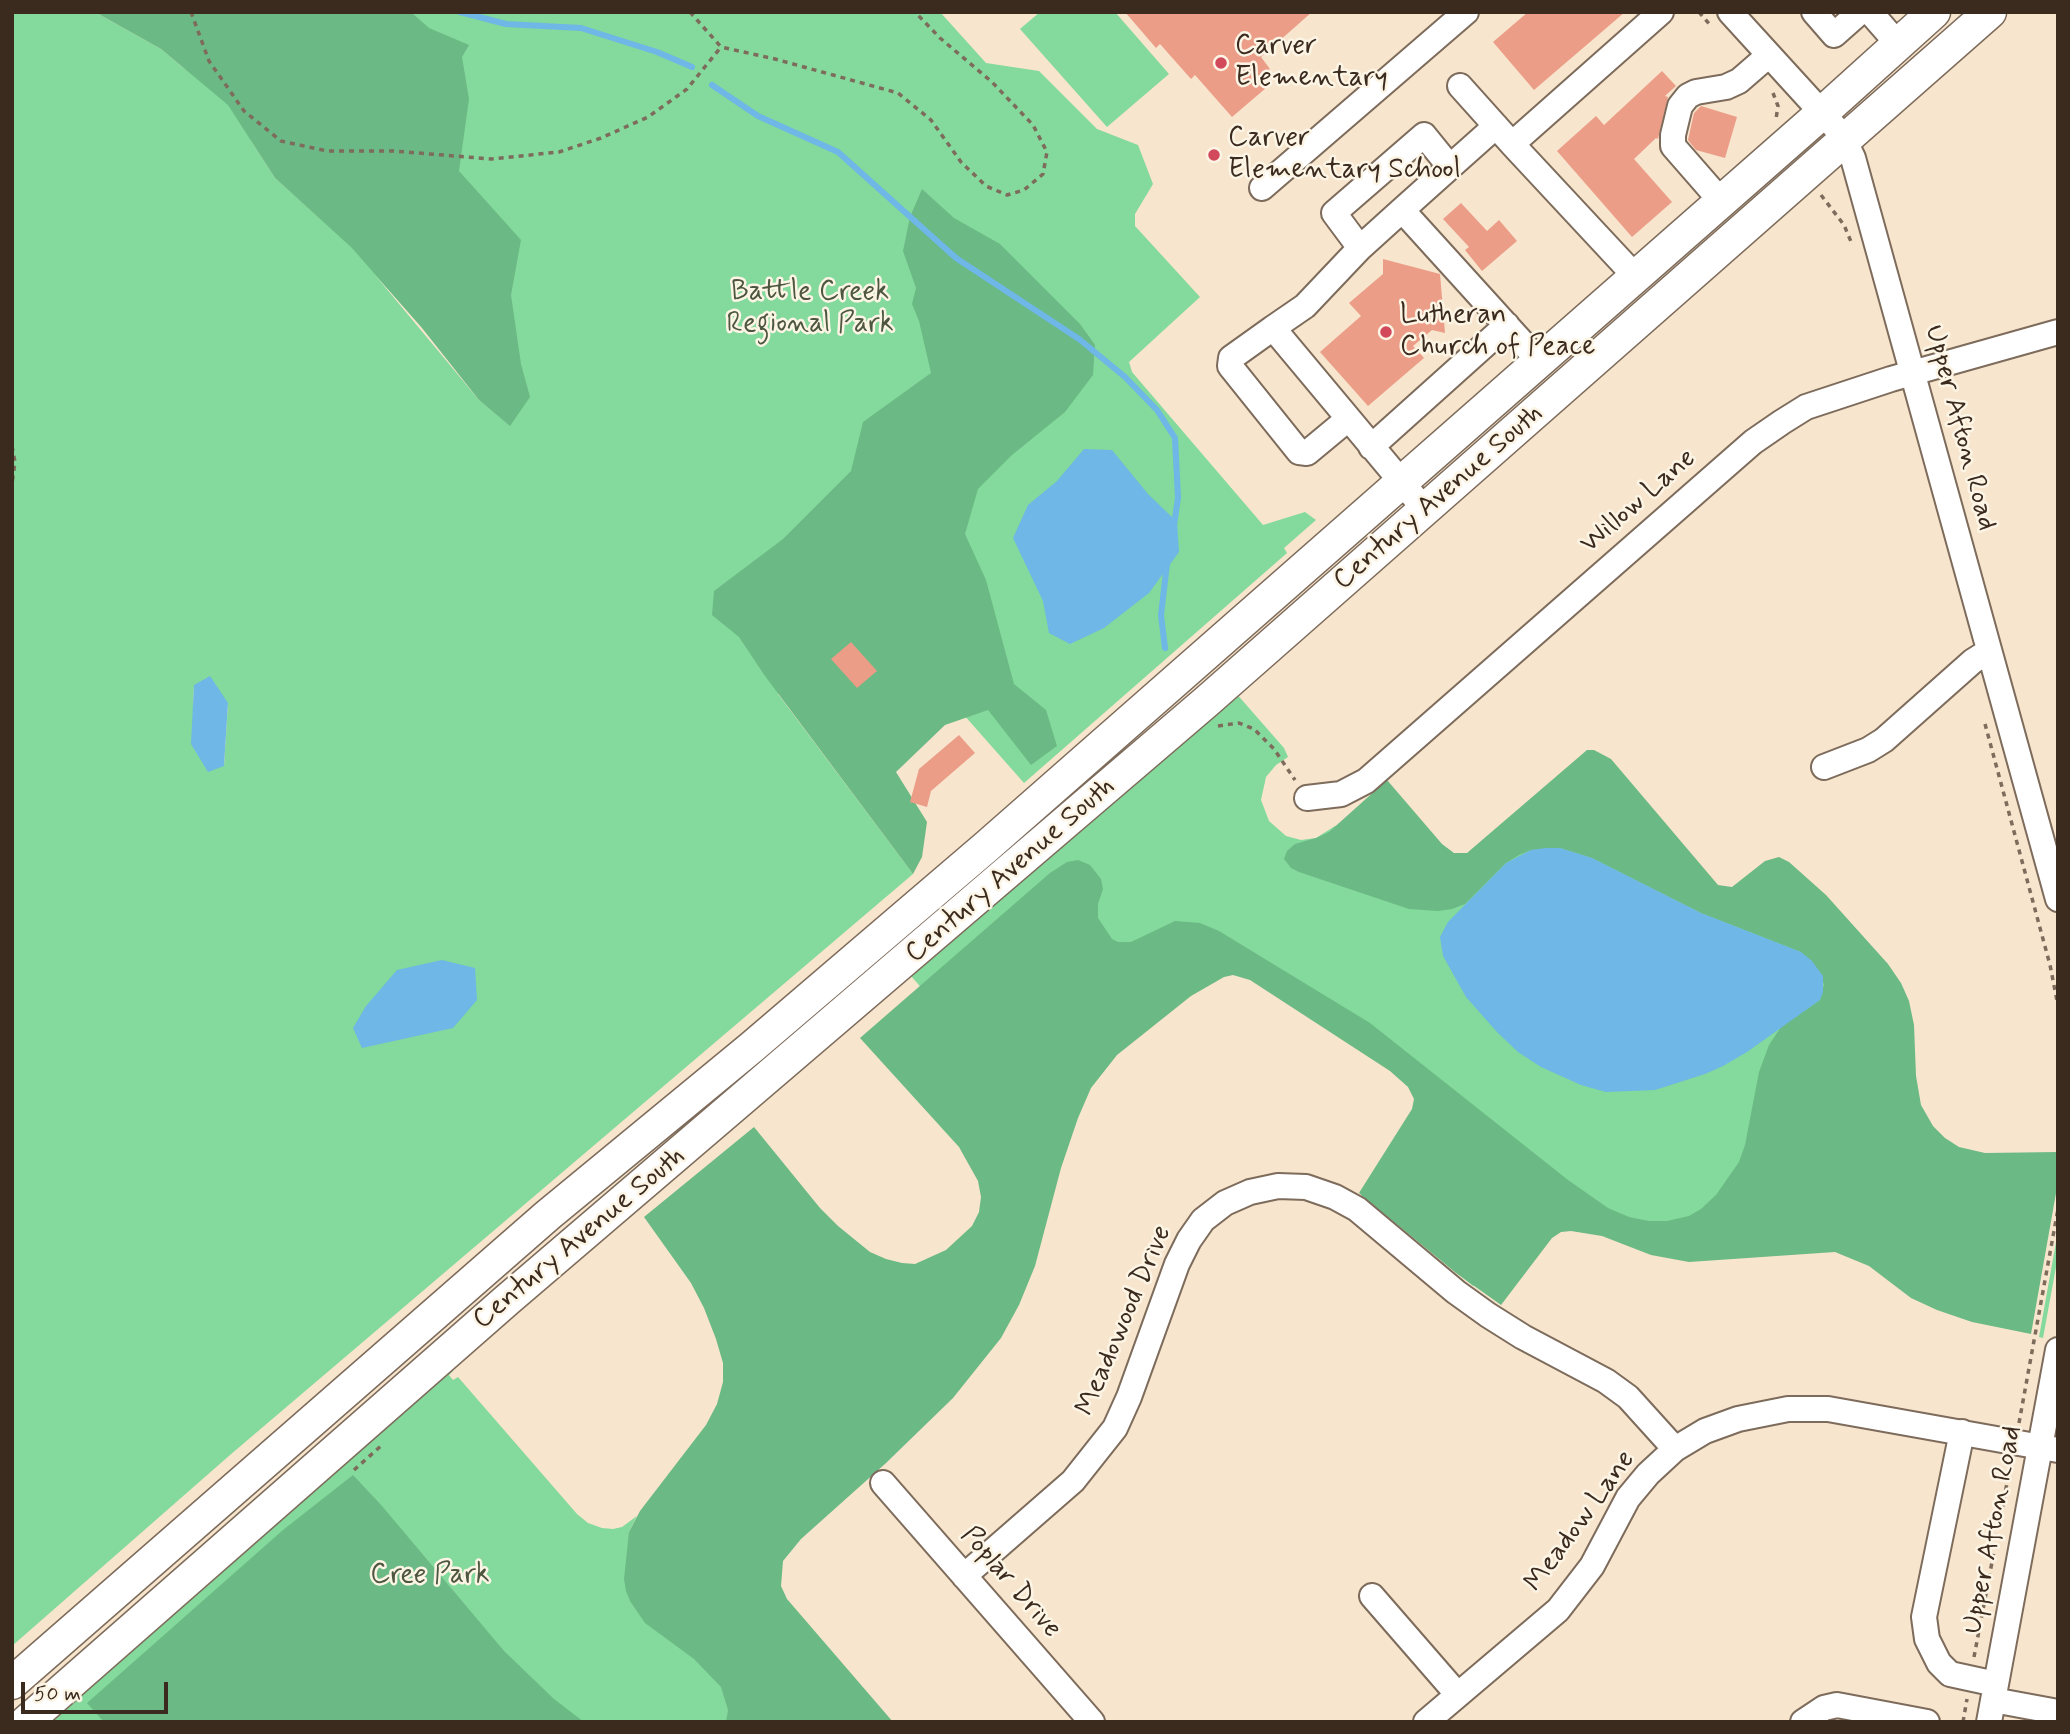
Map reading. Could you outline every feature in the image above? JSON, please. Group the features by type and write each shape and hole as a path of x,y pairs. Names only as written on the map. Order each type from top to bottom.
{"main road":[{"name":"Century Avenue South","path":"12,1683 538,1224 752,1047 986,847 1934,12"},
{"name":"Century Avenue South","path":"26,1722 525,1284 1008,874 1990,12"}],"street":[{"path":"1262,188 1465,12"},
{"path":"1348,419 1307,453 1299,452 1230,366 1231,358 1305,306 1360,248 1450,167 1504,135 1661,12"},
{"path":"1814,12 1835,35 1860,12"},
{"path":"1870,12 1898,44"},
{"name":"Upper Afton Road","path":"1742,16 1769,55 1844,141 1855,165 2058,899"},
{"path":"1721,201 1673,146 1673,135 1681,106 1688,96 1696,92 1726,87 1739,81 1769,55"},
{"path":"1460,86 1635,276"},
{"path":"1360,248 1334,216 1336,209 1424,135 1450,167"},
{"path":"1402,210 1539,360"},
{"path":"1371,447 1507,325"},
{"path":"1273,328 1425,510"},
{"name":"Willow Lane","path":"1307,798 1341,794 1366,781 1763,435 1806,407 2058,332"},
{"path":"1824,767 1868,750 1884,740 1973,661 1989,651"},
{"name":"Meadowood Drive","path":"964,1576 1073,1481 1115,1428 1129,1397 1177,1264 1203,1220 1225,1203 1250,1192 1278,1185 1306,1187 1335,1197 1357,1209 1488,1315 1606,1381 1628,1398 1675,1449"},
{"name":"Upper Afton Road","path":"1993,1702 2049,1448 2058,1350"},
{"name":"Meadow Lane","path":"1426,1722 1558,1610 1592,1566 1629,1498 1648,1474 1675,1449 1705,1431 1738,1419 1788,1409 1828,1409 2049,1448"},
{"path":"1962,1432 1924,1617 1927,1639 1939,1663 1950,1674 1993,1702 2058,1713"},
{"name":"Poplar Drive","path":"883,1483 1092,1722"},
{"path":"1372,1596 1458,1695"},
{"path":"1803,1722 1824,1708 1836,1705 1927,1722"}],"path":[{"path":"191,12 209,61 244,111 282,141 327,151 394,151 491,159 559,152 601,138 648,117 687,89 721,47"},
{"path":"690,12 721,47 898,93 931,120 961,162 986,186 1007,195 1024,190 1043,174 1046,152 1033,125 992,82 940,38 915,12"},
{"path":"1825,201 1844,225 1856,255"},
{"path":"12,446 15,462 12,484"},
{"path":"1983,717 2050,965 2058,1006"},
{"path":"1215,727 1239,723 1254,729 1274,749 1307,798"},
{"path":"347,1475 369,1459 385,1442"}],"green space":[{"name":"Battle Creek Regional Park","path":"12,12 95,12 161,49 186,70 134,12 940,12 986,63 1039,71 1097,129 1138,145 1153,184 1135,214 1135,226 1200,297 1129,362 1132,372 1263,525 1305,512 1316,520 1284,548 1287,553 1024,783 873,612 778,694 913,874 230,1455 12,1646","holes":["250,139 344,240 275,178","375,275 510,425 479,400","194,685 228,703 224,766 193,709"]},
{"path":"95,12 411,12 429,28 469,45 462,57 469,99 459,171 521,240 511,295 521,364 530,397 510,426 479,400 422,328 352,248 275,178 228,105 161,49"},
{"path":"1040,12 1115,12 1169,74 1107,127 1020,29"},
{"path":"922,189 954,218 1000,244 1080,324 1095,345 1093,375 1065,412 1012,455 978,489 965,534 986,580 1014,684 1046,710 1057,746 1031,765 988,710 945,725 896,772 927,822 922,857 913,874 765,676 739,637 712,615 714,591 783,539 851,471 863,422 931,373 919,321 912,304 916,288 903,251 910,217"},
{"path":"1235,692 1284,748 1288,757 1276,765 1266,777 1261,800 1269,821 1286,836 1301,840 1316,838 1335,826 1462,875 1594,760 1723,907 1902,998 1675,1254 1557,1209 1473,1286 1361,1195 1428,1093 1215,954 1031,1113 911,976"},
{"path":"1587,750 1594,750 1611,759 1718,885 1732,887 1765,861 1779,857 1789,862 1826,895 1888,964 1901,983 1909,1001 1914,1025 1916,1076 1921,1105 1933,1126 1945,1138 1959,1147 1985,1153 2058,1152 2058,1182 2031,1334 1972,1322 1937,1310 1911,1298 1869,1266 1835,1252 1689,1262 1651,1255 1602,1236 1571,1231 1561,1232 1552,1238 1501,1305 1456,1273 1359,1193 1412,1109 1414,1099 1408,1087 1390,1071 1250,980 1233,975 1224,977 1191,996 1117,1055 1091,1088 1061,1168 1035,1266 1019,1305 1001,1338 953,1398 801,1539 783,1561 781,1586 787,1599 893,1722 726,1722 728,1710 721,1687 694,1659 645,1623 630,1601 624,1579 629,1532 640,1511 706,1425 717,1404 723,1382 723,1363 704,1308 691,1283 644,1217 754,1127 820,1208 870,1252 886,1259 915,1264 946,1250 972,1226 979,1212 981,1197 978,1181 959,1147 860,1038 1050,873 1067,862 1078,860 1090,865 1101,879 1103,889 1098,904 1098,918 1112,939 1131,942 1175,921 1200,923 1219,931 1370,1023 1568,1180 1608,1208 1629,1217 1649,1221 1667,1221 1689,1216 1716,1195 1739,1162 1745,1145 1759,1072 1769,1045 1781,1027 1820,1000 1824,984 1801,952 1701,913 1592,858 1560,848 1531,850 1519,855 1506,863 1465,904 1438,911 1409,909 1299,872 1291,868 1284,859 1287,851 1295,844 1329,832 1387,780 1442,844 1454,853 1467,853"},
{"path":"2058,1231 2058,1256 2043,1338 2039,1337"},
{"name":"Cree Park","path":"450,1366 453,1371 449,1375 453,1380 458,1377 577,1514 588,1523 613,1529 622,1527 637,1516 629,1532 882,1722 44,1722"},
{"path":"353,1475 504,1651 554,1699 584,1722 104,1722 87,1703 283,1530"}],"water":[{"path":"1084,449 1112,450 1148,494 1177,522 1179,552 1149,593 1104,628 1070,644 1049,633 1043,601 1013,538 1028,505 1057,481"},
{"path":"210,676 228,703 224,766 208,772 191,744 194,685"},
{"path":"1560,848 1592,858 1701,913 1801,952 1823,976 1820,1000 1723,1066 1655,1090 1606,1092 1581,1085 1541,1067 1518,1052 1466,997 1443,956 1440,937 1448,922 1506,863 1531,850"},
{"path":"442,960 475,968 477,1000 453,1028 362,1048 353,1028 366,1006 397,970"}],"building":[{"name":"Carver Elementary","path":"1125,12 1312,12 1261,57 1270,69 1258,79 1266,88 1232,117 1195,75 1191,79 1160,44 1156,48"},
{"path":"1528,12 1625,12 1534,90 1493,42"},
{"path":"1662,71 1676,86 1665,96 1668,97 1658,139 1634,159 1672,202 1632,237 1557,151 1596,116 1604,125"},
{"path":"1701,106 1737,117 1725,158 1696,150 1688,140 1694,113"},
{"path":"1461,203 1487,231 1499,220 1517,241 1482,271 1465,250 1469,247 1443,219"},
{"name":"Lutheran Church of Peace","path":"1383,259 1440,274 1445,333 1432,330 1413,346 1424,358 1368,406 1320,352 1361,316 1349,303 1383,274"},
{"path":"851,642 877,671 857,688 831,659"},
{"path":"959,735 975,753 931,791 927,807 910,802 919,769"}],"waterway":[{"path":"460,12 506,24 581,28 657,52 692,67"},
{"path":"712,85 758,116 838,152 956,258 1079,339 1125,377 1157,410 1175,438 1178,498 1174,525"},
{"path":"1165,648 1161,615 1167,564"}],"place":[{"name":"Carver Elementary","path":"1221,63"},
{"name":"Carver Elementary School","path":"1214,155"},
{"name":"Lutheran Church of Peace","path":"1386,332"}]}
